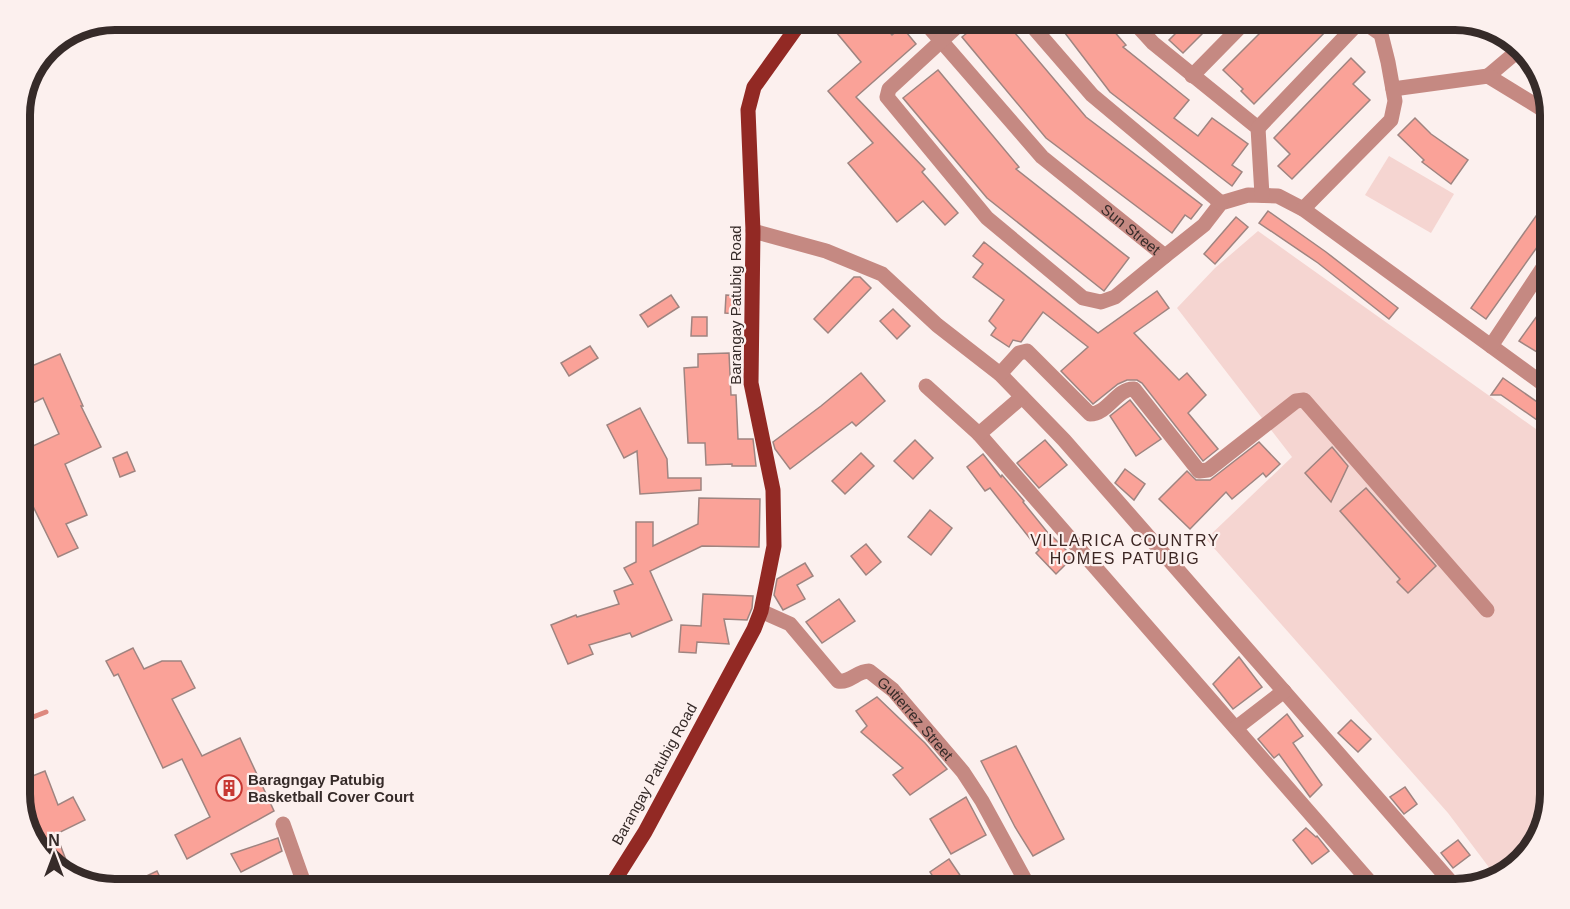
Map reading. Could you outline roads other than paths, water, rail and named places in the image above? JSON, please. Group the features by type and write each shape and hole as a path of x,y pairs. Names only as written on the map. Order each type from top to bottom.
{"main road":[{"name":"Barangay Patubig Road","path":"616,879 645,832 754,629 774,546 773,490 751,383 753,231 748,110 754,87 795,30"}],"street":[{"name":"Sun Street","path":"932,30 1042,157 1166,256 1204,225 1221,203"},
{"path":"952,30 889,89 887,97 987,218 1083,298 1101,302 1115,297 1166,256"},
{"path":"1036,30 1092,95 1221,203 1248,195 1278,196 1303,209 1540,382"},
{"path":"1145,30 1153,43 1258,128"},
{"path":"1192,76 1237,30"},
{"path":"1262,195 1258,128 1351,30"},
{"path":"1303,209 1391,120 1395,101 1393,89 1381,34 1375,30"},
{"path":"1393,89 1488,76 1514,54"},
{"path":"1488,76 1540,108"},
{"path":"753,231 826,251 882,274 937,325 1000,374 1064,440 1448,879"},
{"path":"1491,346 1540,272"},
{"path":"1000,374 1019,353 1027,351 1090,414 1098,412 1126,391 1134,389 1199,471 1208,470 1296,401 1304,400 1487,610"},
{"path":"926,386 979,434 1366,879"},
{"path":"979,434 1022,397"},
{"name":"Gutierrez Street","path":"760,611 790,624 838,681 843,682 868,671 893,690 963,772 982,801 1024,879"},
{"path":"1236,728 1284,691"},
{"path":"283,824 302,879"}],"waterway":[{"path":"30,718 46,712"}],"place":[{"name":"Baragngay Patubig Basketball Cover Court","path":"229,788"}],"district":[{"name":"VILLARICA COUNTRY HOMES PATUBIG","path":"1125,549"}]}
